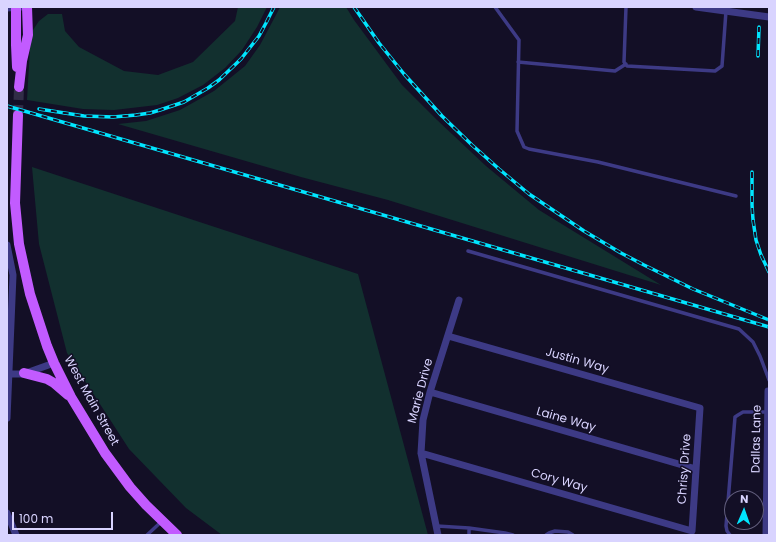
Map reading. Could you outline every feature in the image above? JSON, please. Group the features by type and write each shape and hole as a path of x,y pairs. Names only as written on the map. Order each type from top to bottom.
{"main road":[{"path":"13,8 19,87 22,61 28,35 27,7"},
{"name":"West Main Street","path":"18,115 15,202 20,244 30,294 39,324 54,363 71,397 98,442 118,471 146,505 177,535"},
{"path":"24,373 50,381 71,397"}],"street":[{"path":"13,8 27,7"},
{"path":"696,7 769,17"},
{"path":"7,245 13,275 7,418"},
{"name":"Marie Drive","path":"438,535 421,453 423,420 430,392 459,300"},
{"name":"Justin Way","path":"448,336 700,408"},
{"path":"9,374 33,371 54,363"},
{"name":"Dallas Lane","path":"766,535 768,525 768,391"},
{"name":"Laine Way","path":"430,392 696,469"},
{"name":"Chrisy Drive","path":"692,531 700,408"},
{"name":"Cory Way","path":"421,453 692,531"},
{"path":"7,513 16,535"}],"lane":[{"path":"495,7 519,40 516,131 524,147 598,162 736,196"},
{"path":"626,7 624,62 627,66 715,71 722,66 726,11"},
{"path":"518,62 615,71 626,64"},
{"path":"468,251 739,330 753,342 769,380"},
{"path":"768,391 769,384"},
{"path":"730,535 726,526 735,417 743,412 768,412"},
{"path":"147,535 162,521"},
{"path":"437,526 469,528 513,535"},
{"path":"469,528 469,535"},
{"path":"546,535 554,531 568,532 573,535"}],"green space":[{"path":"238,7 267,7 257,27 242,50 225,68 203,85 178,98 157,105 114,110 83,109 27,100 30,47 33,30 39,21 48,14 62,14 65,31 79,47 124,71 158,75 193,62 235,21"},
{"path":"280,7 346,7 402,85 486,166 539,210 661,285 388,200 301,177 118,124 146,121 180,110 214,91 245,66 260,45"},
{"path":"32,167 358,274 428,535 222,535 186,508 129,449 67,353 39,244"}],"tunnel":[{"path":"18,115 19,87"}],"railway":[{"path":"39,109 84,116 113,117 150,113 184,102 219,80 241,59 259,36 274,7"},
{"path":"354,7 379,43 404,74 442,116 472,145 529,194 584,231 621,253 693,289 769,320"},
{"path":"758,56 759,27"},
{"path":"7,106 769,327"},
{"path":"752,172 752,205 756,240 769,272"}]}
